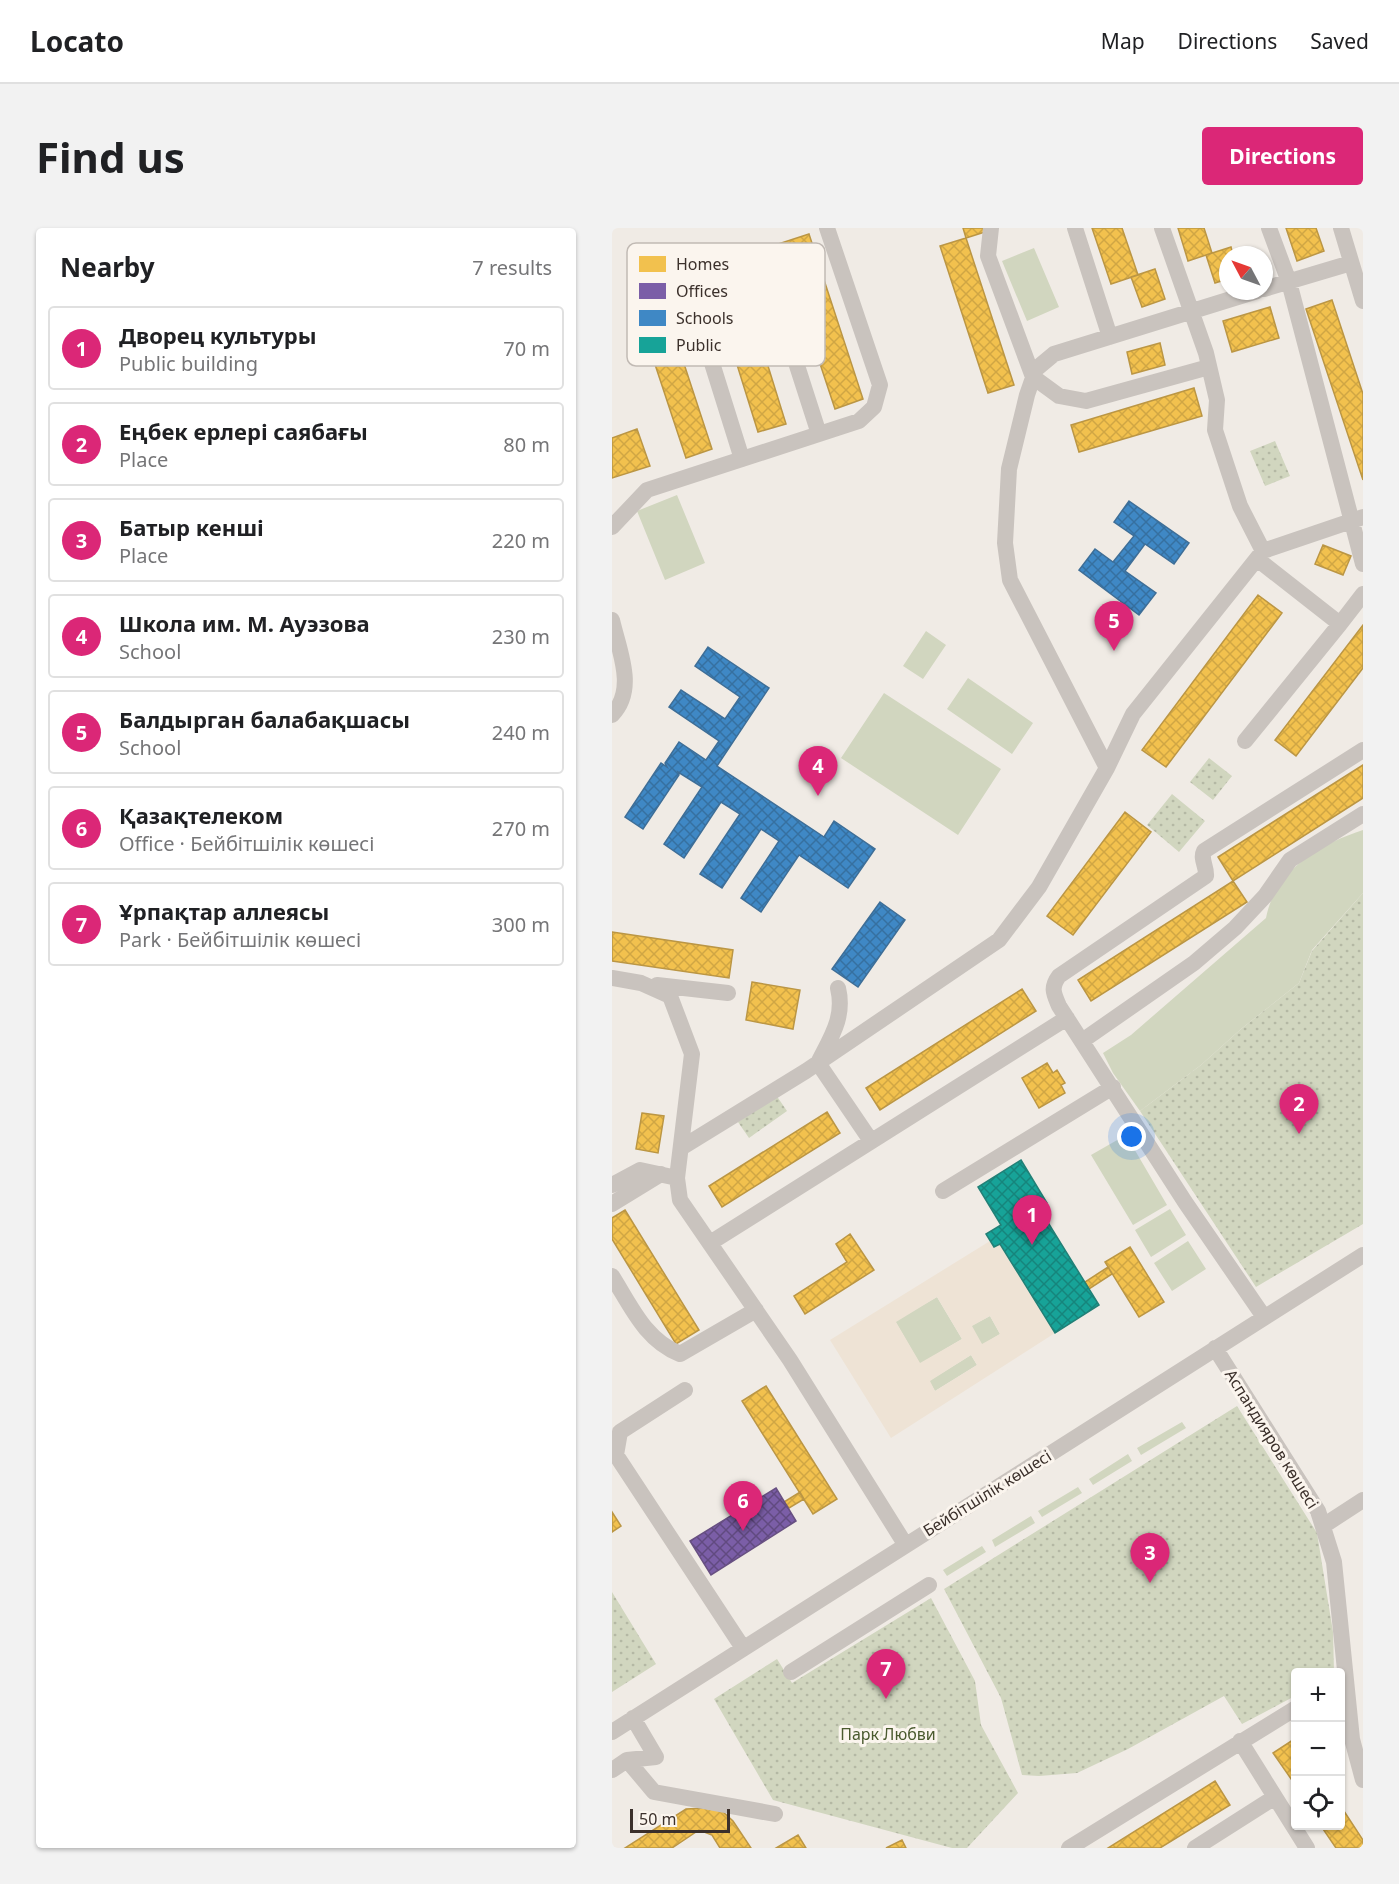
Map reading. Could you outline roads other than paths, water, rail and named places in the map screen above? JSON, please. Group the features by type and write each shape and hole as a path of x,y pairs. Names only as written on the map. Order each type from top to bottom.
{"street":[{"path":"612,527 647,490 859,422 874,407 880,385 827,228"},
{"path":"991,228 987,256 1033,377 1059,396 1086,401 1209,367"},
{"path":"1076,228 1110,337"},
{"path":"1162,228 1209,367 1217,400 1215,430 1240,506 1260,555 1340,624"},
{"path":"1269,228 1289,282 1357,519 1363,564"},
{"path":"1341,228 1363,301"},
{"path":"1273,286 1351,263"},
{"path":"1107,768 1010,580 1005,543 1009,469 1036,369 1054,354 1228,300"},
{"path":"713,366 742,459"},
{"path":"797,366 819,434"},
{"path":"681,1148 819,1063 999,940 1038,887 1107,768 1133,714 1260,555 1357,519"},
{"path":"1245,741 1363,594"},
{"path":"612,620 626,681 621,703 612,714"},
{"path":"1264,1317 1185,1202 1052,991 1059,976 1206,876 1207,870 1202,858 1204,851 1363,750"},
{"path":"1082,1041 1194,963 1235,928 1265,896 1290,860 1363,814"},
{"path":"612,978 728,993"},
{"path":"612,1204 669,1176 681,1148 692,1054 670,996 641,982"},
{"path":"819,1063 840,1021 842,1005 838,988"},
{"path":"710,1243 1067,1018"},
{"path":"819,1063 871,1141"},
{"path":"943,1191 1113,1087"},
{"path":"612,1185 640,1170 669,1176"},
{"path":"669,1176 680,1200 756,1310 905,1544"},
{"name":"Бейбітшілік көшесі","path":"612,1732 1363,1255"},
{"path":"612,1276 649,1334 659,1343 680,1354 756,1310"},
{"name":"Аспандияров көшесі","path":"1215,1348 1318,1511 1334,1562 1342,1668"},
{"path":"686,1390 620,1432 616,1455 743,1648"},
{"path":"1323,1526 1363,1500"},
{"path":"790,1672 929,1585"},
{"name":"Аспандияров көшесі","path":"1345,1693 1352,1739 1363,1780"},
{"path":"1348,1709 1363,1699"},
{"path":"1069,1848 1291,1711"},
{"path":"612,1770 627,1760 656,1757 633,1718"},
{"path":"1240,1741 1306,1848"},
{"path":"627,1760 654,1791 774,1814"},
{"path":"1195,1848 1275,1797"}],"place":[{"name":"Балдырган балабақшасы","path":"1114,651"},
{"name":"Школа им. М. Ауэзова","path":"818,796"},
{"name":"Еңбек ерлері саябағы","path":"1299,1134"},
{"name":"Дворец культуры","path":"1032,1245"},
{"name":"Қазақтелеком","path":"743,1531"},
{"name":"Батыр кенші","path":"1150,1583"},
{"name":"Ұрпақтар аллеясы","path":"886,1699"}],"park label":[{"name":"Парк Любви","path":"888,1734"}]}
